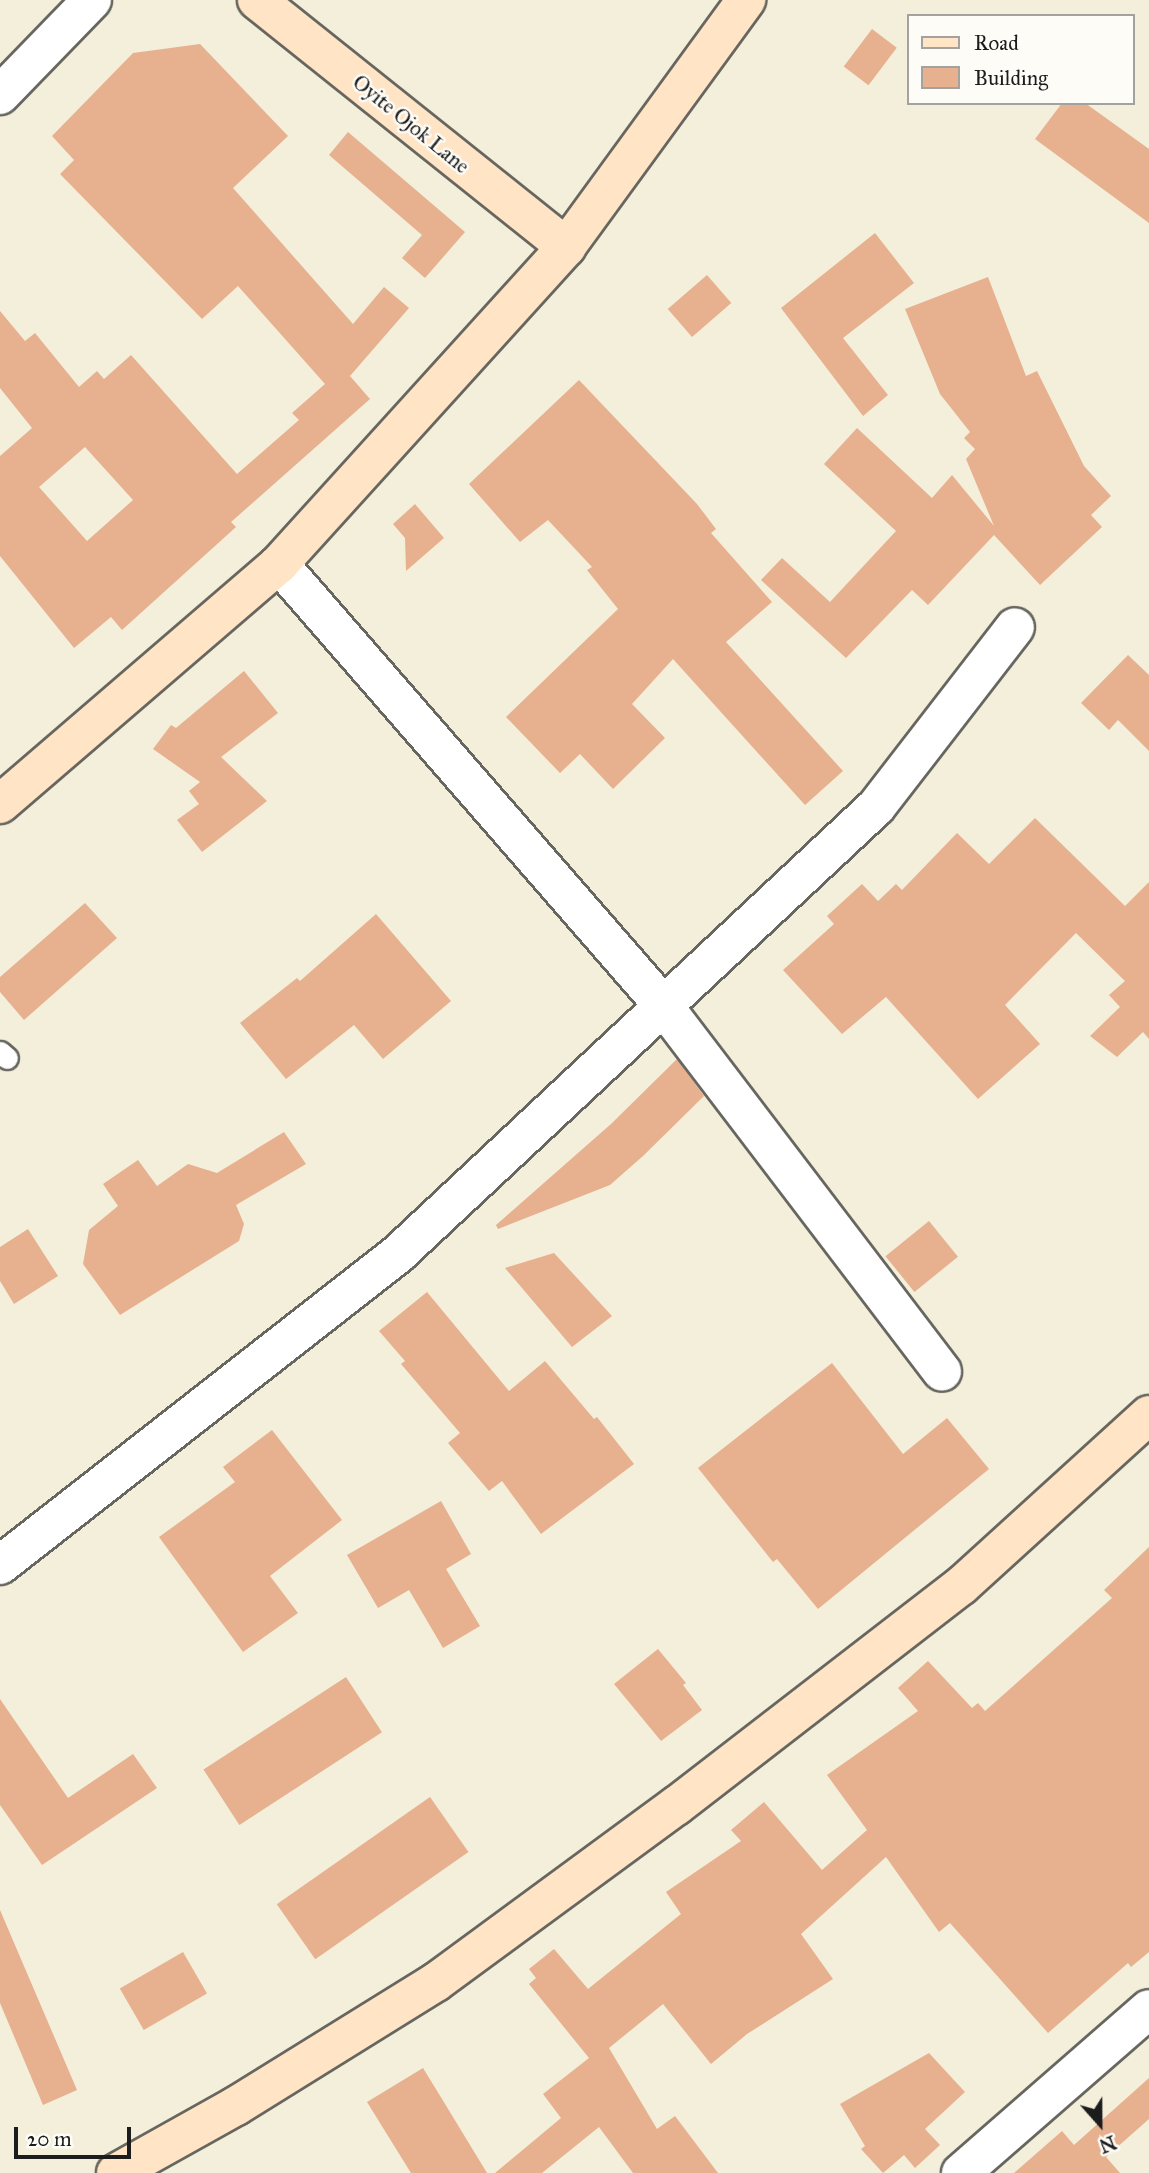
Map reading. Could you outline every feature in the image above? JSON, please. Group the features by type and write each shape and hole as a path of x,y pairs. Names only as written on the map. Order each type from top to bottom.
{"street":[{"path":"0,95 92,0"},
{"name":"Oyite Ojok Lane","path":"257,0 566,247"},
{"path":"0,804 279,564 566,247 746,0"},
{"path":"279,564 662,1004 942,1371"},
{"path":"0,1564 398,1254 662,1004 769,909 876,807 1014,627"},
{"path":"116,2173 236,2106 458,1966 676,1806 961,1586 1149,1415"},
{"path":"961,2173 1149,2009"}],"building":[{"path":"872,29 897,48 868,85 844,67"},
{"path":"200,44 288,136 233,188 353,324 384,287 409,308 350,376 370,399 231,522 236,527 122,630 111,617 74,648 0,556 0,456 32,428 0,388 0,311 25,341 35,333 79,387 97,371 104,379 131,355 237,474 299,420 292,413 325,384 238,286 202,319 60,174 74,160 52,136 133,53","holes":["85,447 133,500 87,541 39,487"]},
{"path":"1060,105 1088,105 1149,149 1149,223 1035,139"},
{"path":"348,132 465,232 425,278 402,258 422,235 329,155"},
{"path":"875,233 914,283 843,338 888,395 863,416 781,308"},
{"path":"707,275 731,303 692,337 668,309"},
{"path":"988,277 1026,376 1037,371 1084,466 1111,496 1091,515 1102,527 1040,585 994,535 928,605 912,590 846,658 761,580 782,558 830,602 896,531 824,464 857,428 932,498 952,475 994,526 966,459 975,449 964,438 970,432 940,394 905,309"},
{"path":"579,380 697,504 716,529 711,533 772,602 726,642 843,771 805,805 673,659 632,704 665,738 613,789 580,754 560,773 506,717 618,609 587,570 592,567 548,520 520,542 469,484"},
{"path":"415,504 444,538 406,571 405,538 393,524"},
{"path":"1128,655 1149,675 1149,751 1118,720 1109,730 1081,703"},
{"path":"244,671 278,713 221,757 267,801 202,852 177,820 199,804 189,791 200,782 153,749 171,725 176,728"},
{"path":"1035,818 1125,906 1149,882 1149,1039 1143,1032 1117,1057 1090,1036 1120,1007 1109,995 1125,981 1076,933 1005,1005 1040,1044 978,1099 886,997 842,1034 783,970 834,924 827,916 862,884 878,901 896,884 902,890 957,833 989,864"},
{"path":"85,903 117,938 24,1020 0,992 0,977"},
{"path":"376,914 451,1001 383,1059 354,1025 286,1079 240,1023 297,978 300,981"},
{"path":"677,1059 704,1096 643,1156 610,1185 498,1229 496,1225 611,1124"},
{"path":"284,1132 306,1164 236,1205 244,1224 239,1241 120,1315 83,1264 89,1230 118,1206 103,1184 138,1160 157,1186 188,1164 217,1173"},
{"path":"929,1221 958,1257 914,1292 885,1256"},
{"path":"28,1229 58,1276 14,1304 0,1281 0,1247"},
{"path":"554,1253 612,1316 572,1347 505,1268"},
{"path":"427,1292 509,1391 545,1361 594,1419 597,1417 634,1464 541,1534 502,1481 489,1491 448,1443 460,1433 401,1364 405,1361 379,1331"},
{"path":"832,1363 903,1454 947,1418 989,1469 818,1609 777,1559 773,1562 698,1468"},
{"path":"272,1430 342,1520 270,1576 298,1613 243,1652 159,1537 235,1482 223,1467"},
{"path":"441,1501 471,1554 446,1569 480,1626 443,1648 409,1590 378,1608 347,1555"},
{"path":"1149,1547 1149,1952 1131,1967 1128,1963 1048,2033 950,1923 939,1932 886,1857 801,1934 833,1979 747,2034 711,2064 663,2004 609,2048 657,2129 675,2116 718,2173 633,2173 599,2127 542,2173 495,2173 561,2118 543,2094 589,2058 529,1984 536,1978 529,1969 554,1949 588,1989 681,1914 666,1892 741,1841 731,1830 764,1802 822,1870 867,1830 827,1775 918,1711 898,1688 928,1661 972,1708 978,1703 985,1711 1112,1598 1104,1590"},
{"path":"658,1649 686,1683 683,1685 702,1710 661,1741 614,1684"},
{"path":"346,1677 382,1732 239,1825 203,1770"},
{"path":"0,1699 68,1798 133,1754 157,1788 42,1865 0,1805"},
{"path":"430,1797 468,1852 315,1959 277,1904"},
{"path":"0,1910 77,2090 43,2105 0,2003"},
{"path":"183,1952 207,1994 144,2030 120,1988"},
{"path":"929,2053 965,2092 925,2129 940,2145 915,2168 904,2155 883,2173 861,2149 865,2146 840,2104"},
{"path":"423,2068 487,2173 411,2173 367,2102"},
{"path":"1149,2078 1149,2119 1106,2157 1120,2173 1014,2173 1062,2131 1074,2145"}]}
